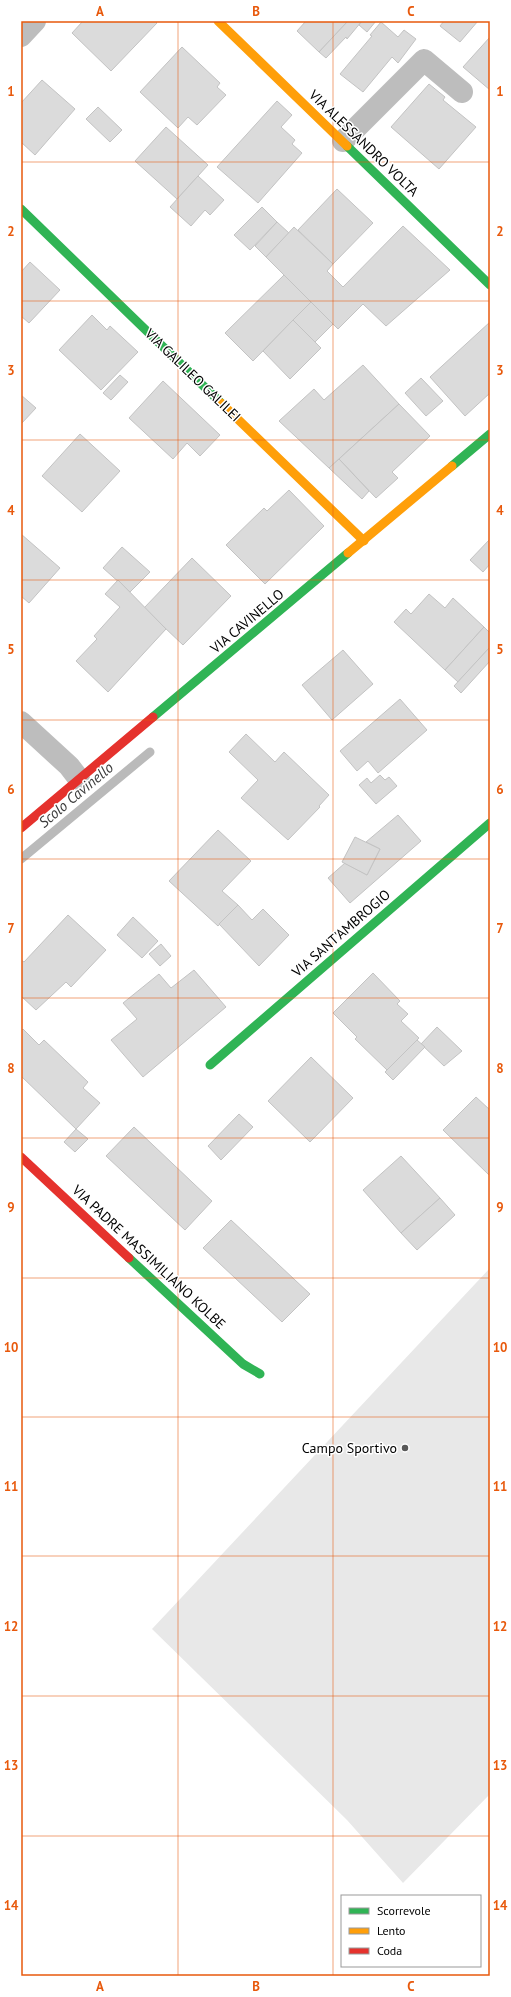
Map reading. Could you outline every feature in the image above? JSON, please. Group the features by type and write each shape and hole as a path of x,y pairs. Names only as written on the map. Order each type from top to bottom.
{"street":[{"path":"21,36 35,21"},
{"name":"VIA ALESSANDRO VOLTA","path":"218,21 490,285"},
{"path":"343,141 424,60 462,92"},
{"name":"VIA GALILEO GALILEI","path":"21,209 364,541"},
{"name":"VIA CAVINELLO","path":"21,828 490,434"},
{"path":"21,722 69,766 79,779"},
{"name":"VIA SANT'AMBROGIO","path":"210,1065 490,823"},
{"name":"VIA PADRE MASSIMILIANO KOLBE","path":"21,1157 243,1364 260,1374"}],"shaded area":[{"name":"Campo Sportivo","path":"490,1268 490,1794 403,1883 347,1820 152,1629"}],"building":[{"path":"83,21 155,21 157,23 111,71 72,33"},
{"path":"306,21 348,21 319,52 297,31"},
{"path":"348,21 362,21 347,39 346,37 326,58 319,52"},
{"path":"362,21 376,21 367,32 359,25"},
{"path":"444,21 478,21 460,42 440,26"},
{"path":"381,22 398,37 404,30 416,39 398,63 392,57 363,92 340,74 372,36 370,35"},
{"path":"490,37 490,90 463,67"},
{"path":"182,47 220,83 217,87 226,95 197,125 188,117 178,128 140,92"},
{"path":"42,80 75,109 35,155 21,142 21,103"},
{"path":"429,84 445,97 443,100 476,127 439,169 391,127"},
{"path":"277,101 292,115 281,127 295,140 292,144 302,153 258,203 217,167"},
{"path":"98,107 122,130 110,142 86,119"},
{"path":"166,127 208,165 177,199 135,161"},
{"path":"198,176 224,200 210,215 205,210 191,226 170,207"},
{"path":"337,189 373,223 333,264 298,230"},
{"path":"262,207 277,222 250,250 234,235"},
{"path":"277,222 289,233 266,257 255,246"},
{"path":"403,226 450,270 386,326 363,304 338,329 266,257 294,227 333,264 327,271 343,287"},
{"path":"30,262 60,290 29,323 21,316 21,272"},
{"path":"284,275 311,302 253,361 225,333"},
{"path":"311,302 333,324 315,342 293,320"},
{"path":"92,315 107,330 110,326 138,352 101,390 59,350"},
{"path":"293,320 321,348 290,379 263,351"},
{"path":"490,322 490,393 465,416 430,377"},
{"path":"363,365 399,404 329,468 279,421 314,389 324,400"},
{"path":"120,375 128,382 111,400 103,393"},
{"path":"421,378 443,401 426,416 405,393"},
{"path":"163,381 220,435 200,456 187,443 173,459 129,418"},
{"path":"21,395 36,408 21,424"},
{"path":"399,404 430,436 392,472 398,478 376,498 339,459"},
{"path":"80,434 120,471 82,512 42,476"},
{"path":"339,459 369,491 362,499 329,468"},
{"path":"289,490 324,526 265,584 226,545 264,508 267,511"},
{"path":"21,534 60,568 29,603 21,596"},
{"path":"490,539 490,564 483,572 470,560"},
{"path":"122,547 150,572 130,592 103,568"},
{"path":"192,558 231,596 183,645 144,608"},
{"path":"118,580 166,629 108,692 76,661 97,639 94,636 120,607 105,594"},
{"path":"429,594 445,608 453,598 484,627 445,670 394,622 406,609 411,614"},
{"path":"484,627 490,633 490,647 458,682 445,670"},
{"path":"490,647 490,661 461,693 454,686"},
{"path":"343,650 373,684 332,720 302,685"},
{"path":"400,699 427,730 378,773 368,761 357,771 340,751"},
{"path":"246,734 275,762 284,752 329,795 319,806 320,807 288,840 241,798 258,780 229,752"},
{"path":"380,775 385,780 389,777 397,786 376,804 359,785 367,778 371,783"},
{"path":"398,815 421,841 350,903 328,878 345,863 367,875 380,849 366,842"},
{"path":"218,830 251,861 222,891 238,905 218,926 169,881"},
{"path":"355,837 380,849 367,875 342,862"},
{"path":"238,905 252,920 263,909 289,935 259,966 219,924"},
{"path":"68,915 106,950 71,987 66,982 36,1010 21,996 21,960 24,962"},
{"path":"133,917 158,941 142,958 117,935"},
{"path":"161,944 171,956 160,966 149,954"},
{"path":"194,970 226,1007 143,1077 111,1040 137,1019 123,1003 159,974 171,988"},
{"path":"373,973 400,1001 397,1004 408,1014 401,1021 419,1038 387,1070 355,1039 357,1037 333,1013"},
{"path":"437,1027 462,1051 444,1066 421,1044"},
{"path":"23,1029 39,1045 44,1040 88,1082 83,1088 100,1103 76,1129 21,1076 21,1031"},
{"path":"417,1040 425,1047 393,1080 385,1072"},
{"path":"311,1057 353,1098 310,1142 268,1101"},
{"path":"476,1097 490,1110 490,1176 443,1130"},
{"path":"239,1114 253,1127 221,1160 208,1146"},
{"path":"134,1127 212,1201 185,1230 106,1156"},
{"path":"76,1129 88,1139 75,1152 64,1142"},
{"path":"401,1156 440,1198 401,1233 363,1190"},
{"path":"440,1198 455,1215 417,1250 401,1233"},
{"path":"231,1220 310,1294 282,1322 203,1248"}],"waterway":[{"name":"Scolo Cavinello","path":"21,859 150,752"}],"traffic: fast":[{"path":"347,146 490,285"},
{"path":"21,209 221,403"},
{"path":"452,466 490,434"},
{"path":"153,717 348,553"},
{"path":"210,1065 490,823"},
{"path":"129,1258 243,1364 260,1374"}],"traffic: slow":[{"path":"218,21 347,146"},
{"path":"221,403 364,541"},
{"path":"348,553 452,466"}],"traffic: jam":[{"path":"21,828 153,717"},
{"path":"21,1157 129,1258"}],"place":[{"name":"Campo Sportivo","path":"405,1448"}]}
